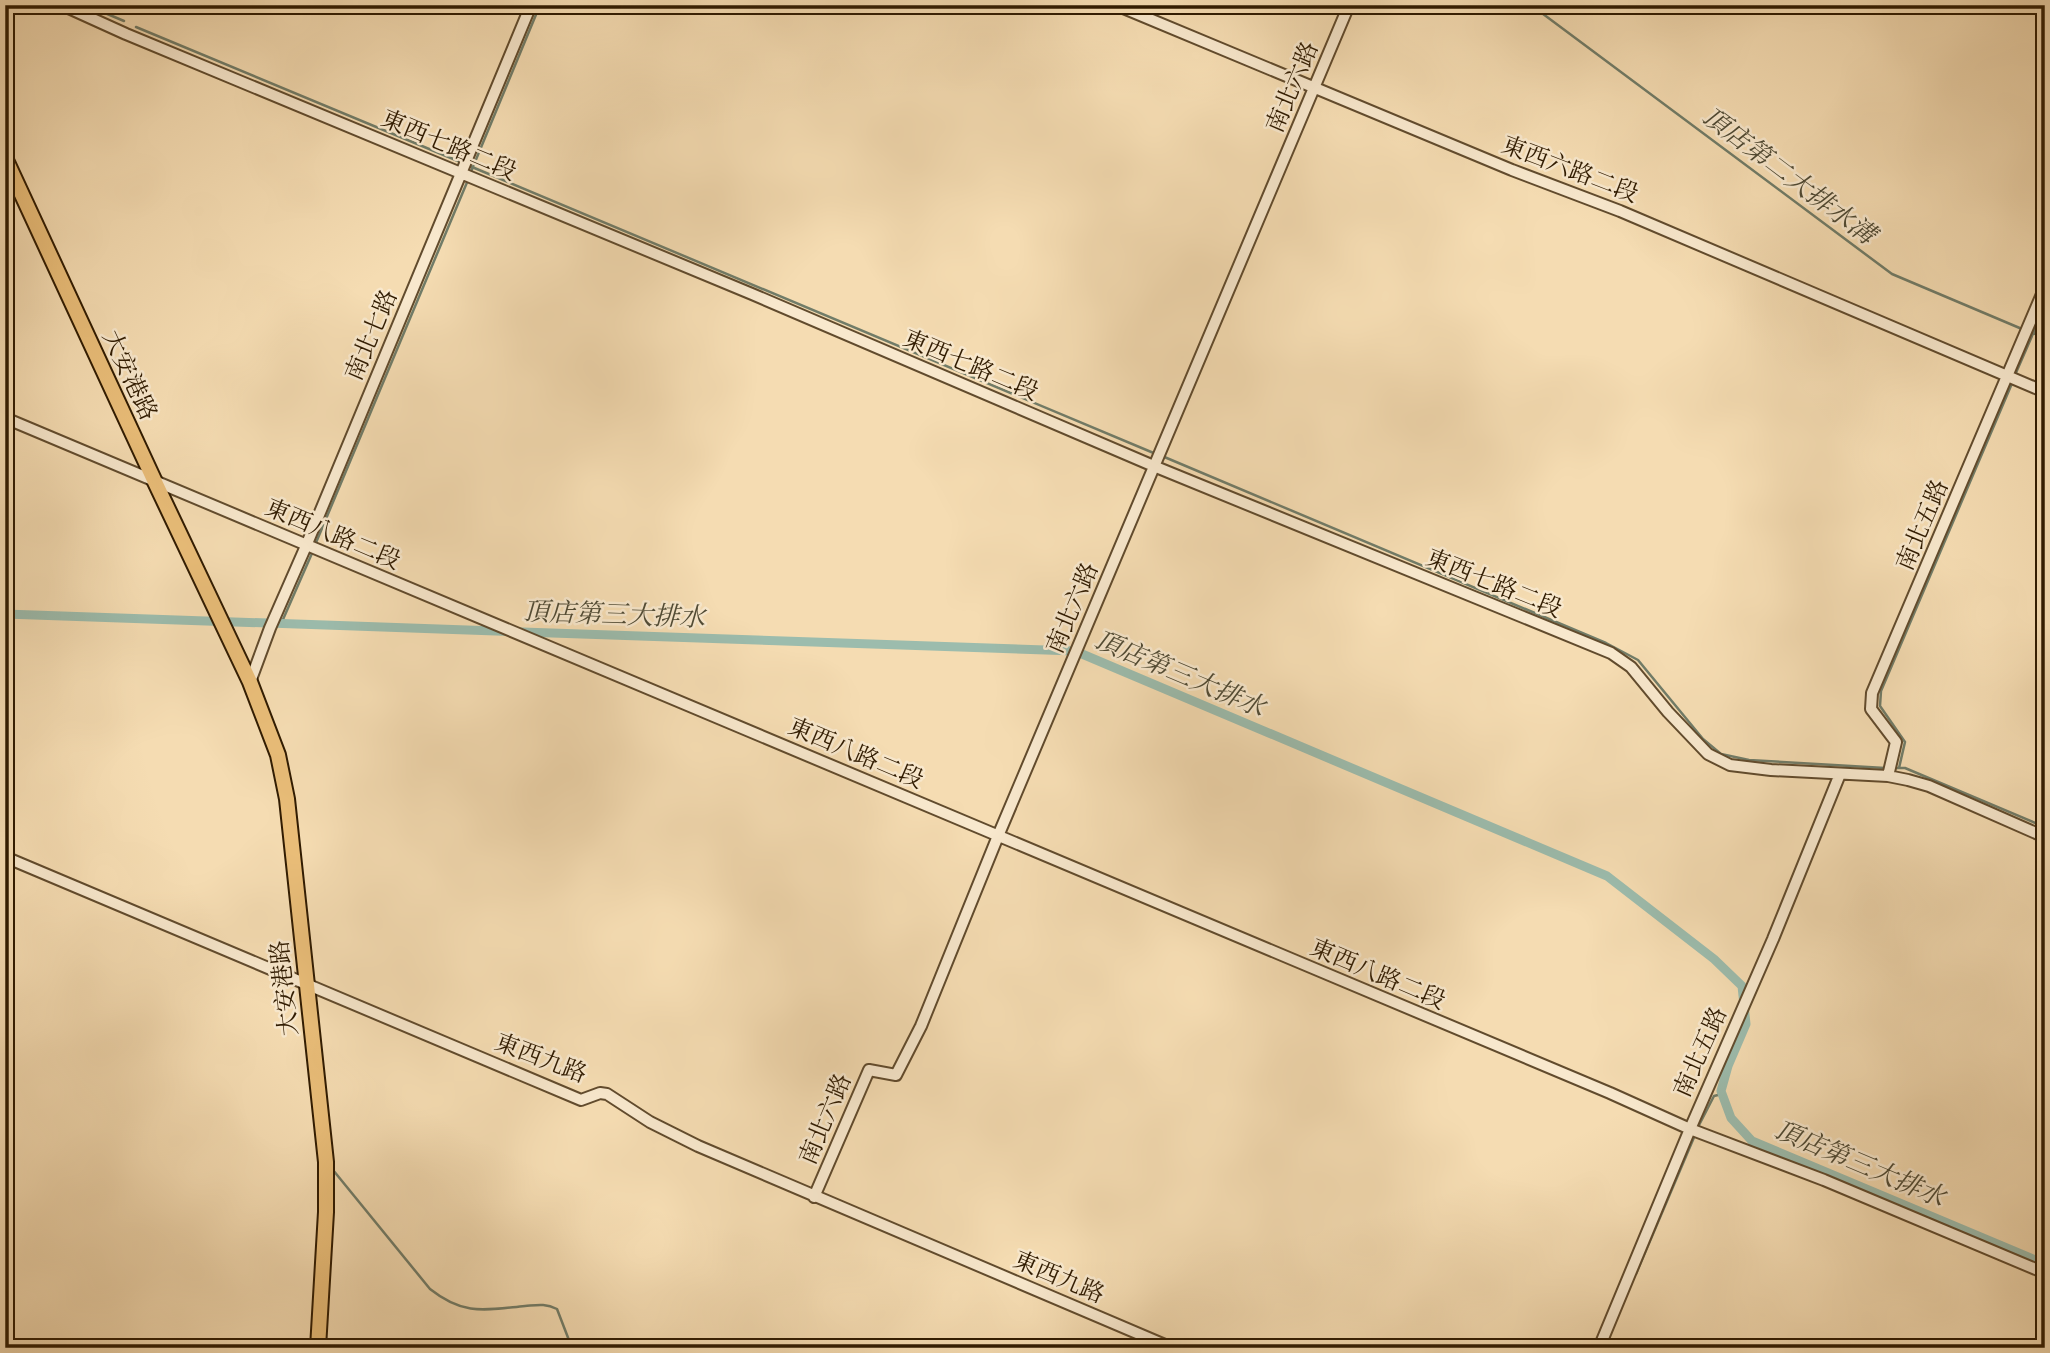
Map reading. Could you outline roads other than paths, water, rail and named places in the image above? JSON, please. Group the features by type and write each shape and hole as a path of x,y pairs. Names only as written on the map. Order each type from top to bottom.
{"main road":[{"name":"大安港路","path":"5,158 250,682 278,755 287,799 326,1162 326,1212 318,1348"}],"street":[{"name":"東西七路二段","path":"62,5 125,34 1156,467 1611,653 1631,667 1707,754 1730,765 1771,770 1888,776 1929,786 2045,837"},
{"name":"南北七路","path":"250,682 270,628 531,5"},
{"name":"東西六路二段","path":"1116,5 1512,170 1620,211 2045,392"},
{"name":"南北六路","path":"814,1197 869,1070 896,1075 921,1026 998,836 1349,5"},
{"name":"南北五路","path":"1888,776 1896,742 1871,709 1872,693 2045,287"},
{"name":"東西八路二段","path":"5,418 1690,1129 1824,1180 2045,1273"},
{"name":"南北五路","path":"1599,1348 1840,774"},
{"name":"東西九路","path":"5,857 581,1100 600,1093 607,1094 650,1122 698,1146 1172,1348"}],"waterway":[{"path":"86,5 124,21"},
{"path":"470,174 540,5"},
{"name":"頂店第二大排水溝","path":"1531,5 1892,274 2022,329"},
{"path":"136,27 458,161"},
{"path":"472,167 1156,454"},
{"path":"315,545 468,180"},
{"path":"2015,375 2045,306"},
{"name":"頂店第二大排水溝","path":"2028,331 2045,338"},
{"path":"1899,768 1905,742 1880,706 1881,691 2013,381"},
{"path":"1162,456 1606,643 1638,660 1703,739 1721,754 1749,760 1885,768"},
{"path":"281,624 313,551"},
{"name":"頂店第三大排水","path":"5,614 1075,651 1607,876 1714,959 1742,986 1746,1024 1728,1066 1721,1091 1731,1118 1752,1141 2045,1264"},
{"path":"1892,768 1905,768 2045,827"},
{"path":"1697,1129 1714,1096 1722,1094"},
{"path":"1636,1274 1695,1135"},
{"path":"333,1170 430,1289 442,1298 475,1309 537,1305 553,1307 557,1309 572,1348"}]}
